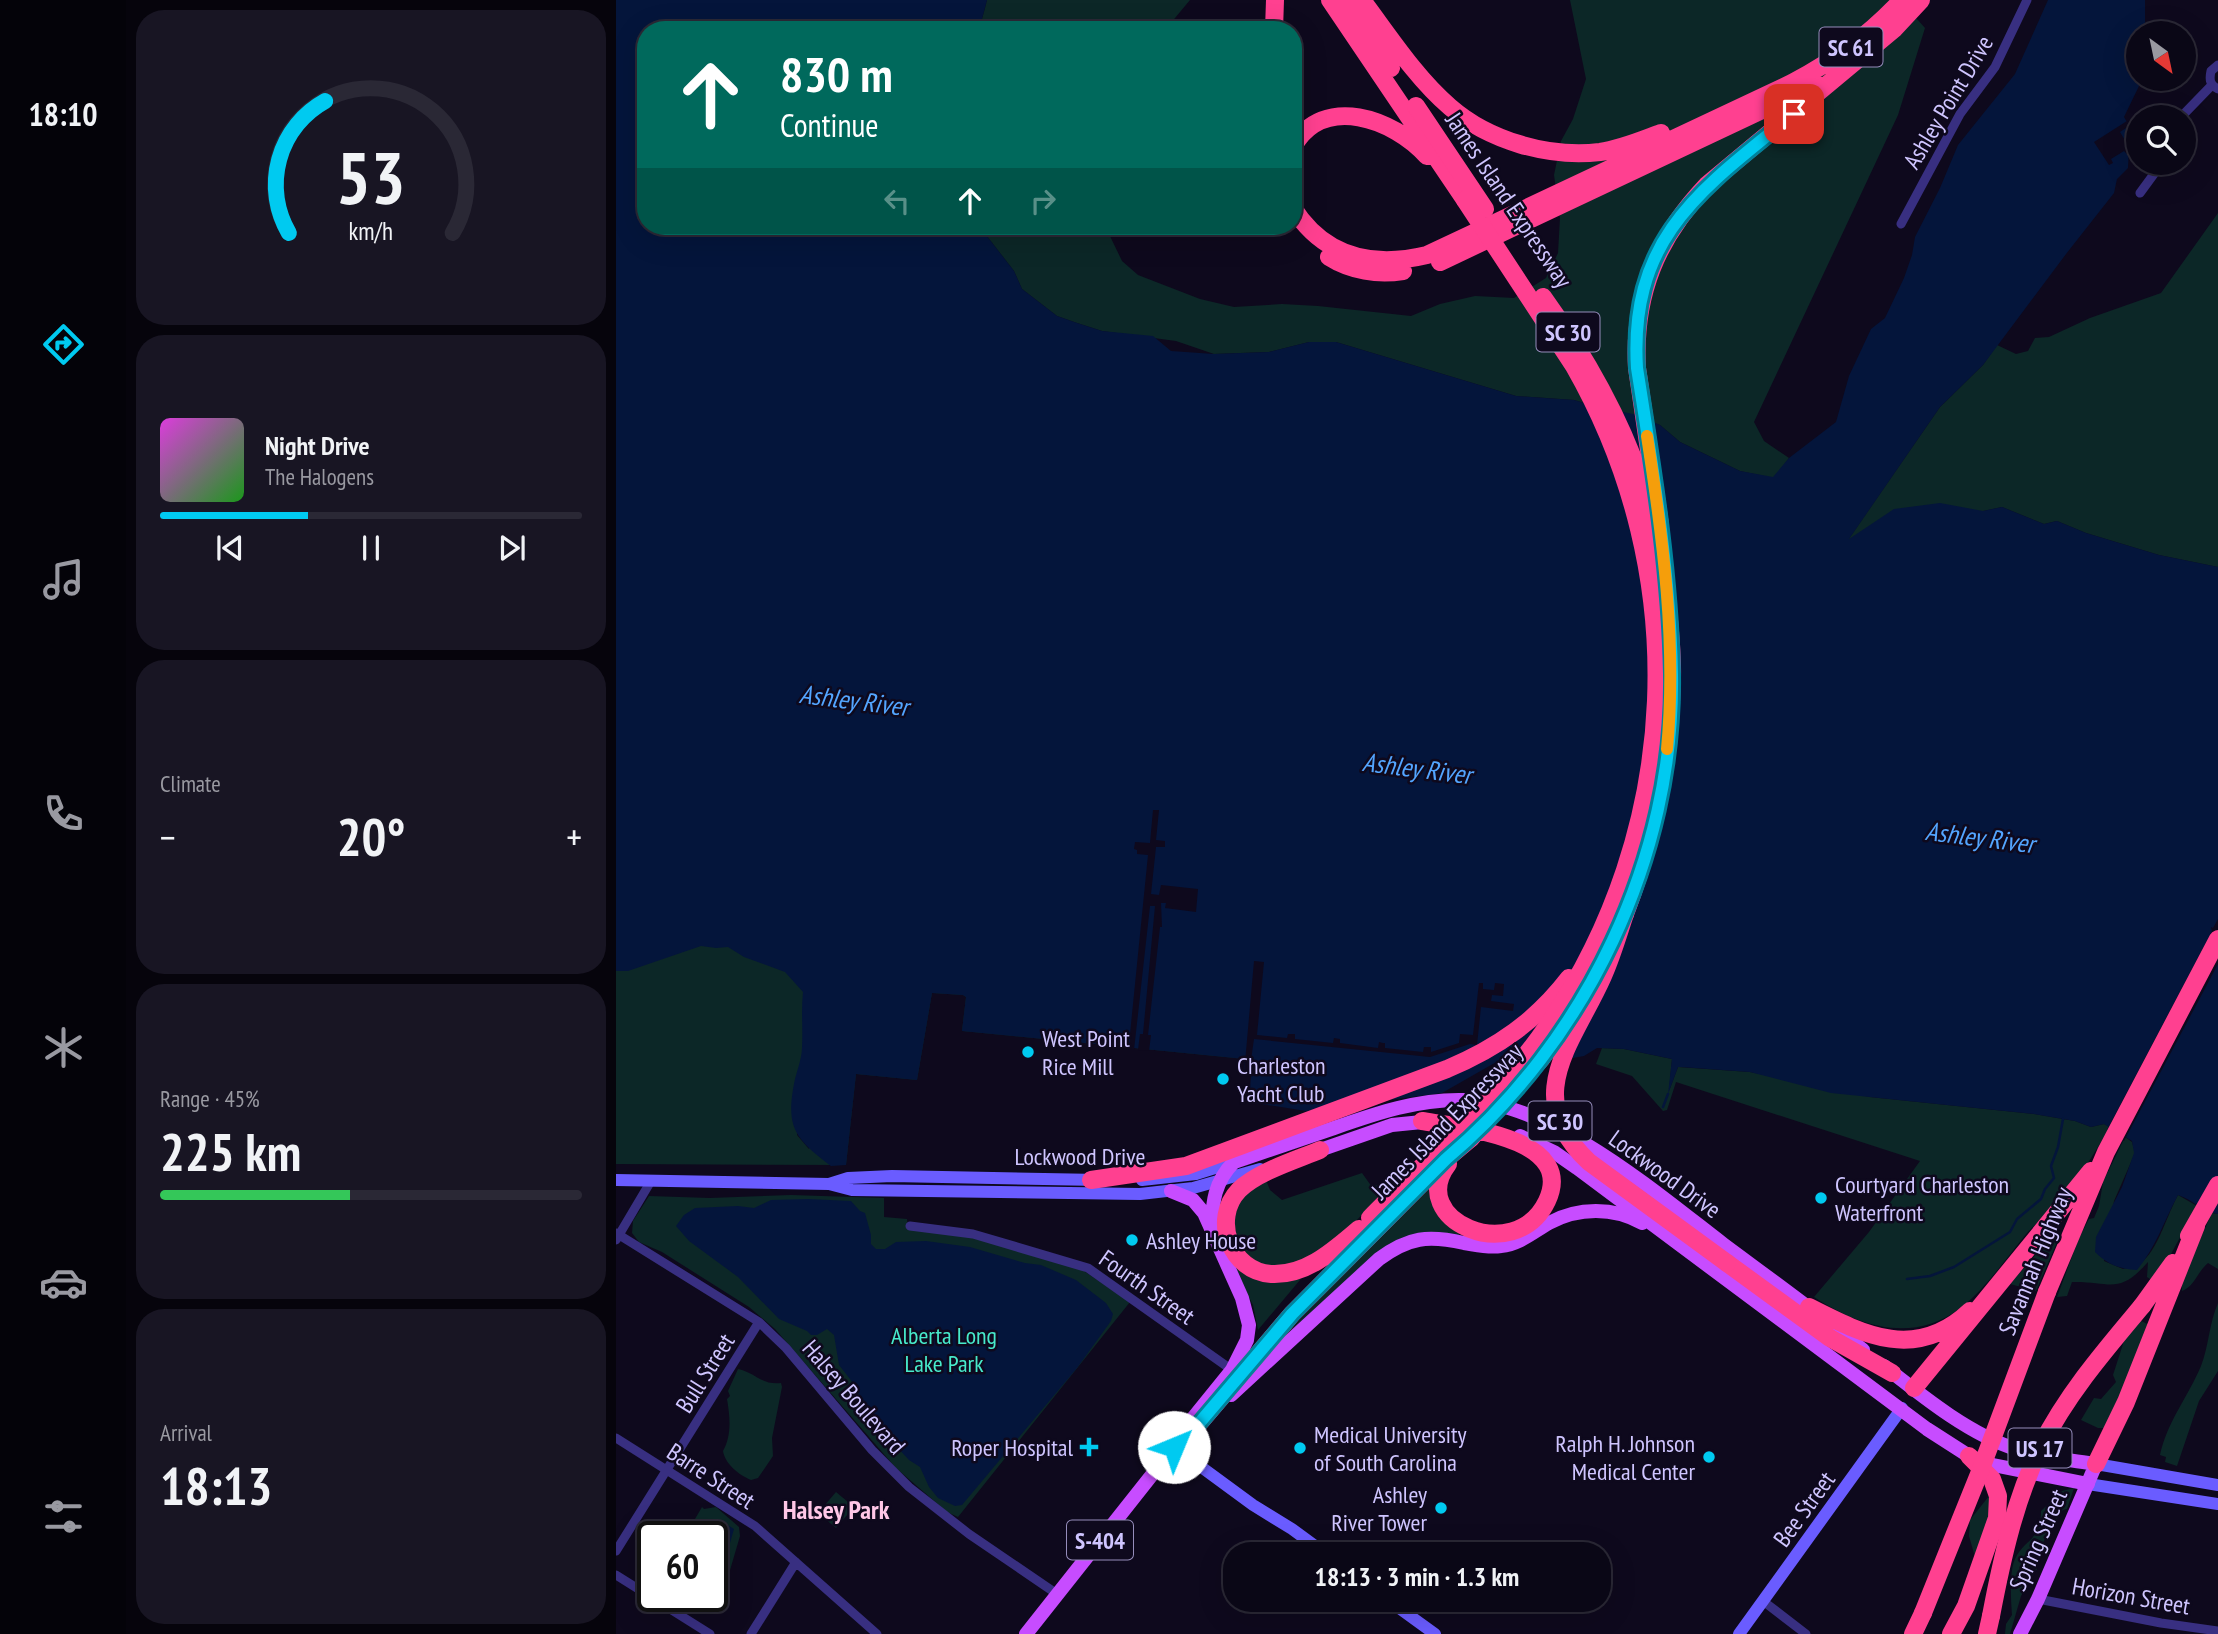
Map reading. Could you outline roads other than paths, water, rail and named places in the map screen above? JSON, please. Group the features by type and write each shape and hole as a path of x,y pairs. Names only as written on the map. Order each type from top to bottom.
{"highway":[{"path":"1274,21 1275,0"},
{"name":"James Island Expressway","path":"1232,1370 1468,1120 1528,1052 1563,1002 1599,937 1624,876 1649,776 1655,730 1657,656 1642,535 1625,478 1590,394 1558,340 1330,0"},
{"name":"James Island Expressway","path":"1190,1434 1369,1224 1471,1138 1522,1082 1560,1033 1591,981 1625,914 1653,826 1665,766 1672,676 1665,583 1654,525 1641,480 1617,420 1592,369 1346,0"},
{"path":"1362,0 1426,83 1450,107 1475,125 1543,150 1600,152 1619,147 1792,83"},
{"name":"SC 61","path":"1792,83 1829,63 1914,1"},
{"name":"SC 61","path":"1872,48 1914,1"},
{"path":"1665,583 1636,346 1639,310 1651,269 1672,227 1707,185 1872,48"},
{"path":"1302,234 1332,260 1353,269 1394,272 1437,263 1802,93 1872,48"},
{"path":"1302,221 1329,246 1350,255 1390,261 1427,255 1792,83"},
{"path":"1302,135 1313,124 1325,119 1350,115 1385,125 1417,145 1465,200"},
{"name":"SC 30","path":"1625,914 1604,976 1560,1061 1555,1077 1557,1113 1562,1128 1589,1162 1830,1338 1892,1373"},
{"path":"1091,1180 1186,1166 1273,1142 1495,1047 1537,1014 1558,992 1599,937"},
{"name":"Savannah Highway","path":"1913,1634 1979,1474 2047,1292 2108,1149 2218,939"},
{"path":"1422,1121 1490,1132 1529,1147 1538,1154 1547,1166 1551,1189 1540,1212 1524,1226 1503,1234 1481,1234 1462,1227 1443,1206 1439,1197 1440,1176 1471,1138"},
{"path":"1914,1388 1963,1331 2108,1149"},
{"path":"1281,1165 1320,1150"},
{"name":"SC 30","path":"1281,1165 1244,1185 1228,1205 1227,1237 1243,1264 1271,1274 1296,1271 1322,1258 1369,1224"},
{"name":"US 17","path":"1989,1625 2011,1524 2040,1447 2077,1388 2169,1270 2218,1185"},
{"path":"2096,1464 2126,1402 2196,1226"},
{"path":"1809,1307 1872,1336 1909,1339 1936,1333 1957,1322 2000,1282"},
{"path":"1951,1634 1966,1606 1997,1518 1998,1496 1992,1479 1969,1456"}],"main road":[{"name":"Lockwood Drive","path":"829,1184 848,1178 892,1176 1091,1180 1175,1177 1196,1174 1234,1162 1273,1142 1390,1109 1431,1101 1464,1100 1519,1110 1554,1125 1593,1150 1809,1307 1892,1373 1964,1425 2016,1449 2218,1485"},
{"name":"Lockwood Drive","path":"1320,1150 1392,1125 1422,1121 1453,1121 1512,1132 1553,1152 1577,1168 1927,1429 1969,1456 1993,1465 2088,1484 2218,1504"},
{"path":"1213,1230 1212,1213 1218,1182 1234,1162"},
{"name":"Lockwood Drive","path":"616,1180 829,1184 852,1190 1102,1194 1171,1191 1281,1165"},
{"path":"1171,1191 1193,1200 1204,1213 1242,1298 1249,1325 1247,1340 1232,1370"},
{"path":"1190,1434 1379,1259 1393,1248 1409,1241 1431,1237 1499,1247 1522,1240 1565,1216 1600,1211 1633,1218 1686,1248"},
{"path":"1818,1346 1883,1384 1893,1381 1892,1373"},
{"name":"S-404","path":"1026,1634 1174,1447 1183,1429 1232,1370"},
{"path":"1902,1408 1914,1388"},
{"name":"Bee Street","path":"1739,1634 1902,1408"},
{"name":"S-404","path":"1174,1447 1190,1434"},
{"path":"1174,1447 1253,1506 1310,1542"},
{"name":"Spring Street","path":"2020,1634 2038,1599 2096,1464"},
{"path":"2145,1491 2148,1474"},
{"path":"1403,1612 1427,1632"}],"street":[{"name":"Ashley Point Drive","path":"1901,224 1960,114 1995,67 2026,0"},
{"path":"2195,105 2215,87 2209,78 2210,71 2218,65"},
{"path":"2140,193 2153,175"},
{"path":"617,1236 651,1181"},
{"name":"Fourth Street","path":"910,1226 979,1235 1088,1268 1232,1370"},
{"name":"Halsey Boulevard","path":"617,1236 759,1322 786,1348 872,1450 909,1487 969,1534 1057,1594"},
{"name":"Bull Street","path":"616,1551 759,1322"},
{"name":"Barre Street","path":"616,1438 749,1522 877,1634"},
{"path":"751,1634 796,1562"},
{"path":"616,1575 710,1634"},
{"name":"Horizon Street","path":"2038,1599 2218,1631"},
{"path":"1763,1601 1806,1634"}],"water":[{"name":"Ashley River","path":"616,0 987,0 981,21 637,21 637,235 986,235 1014,271 1022,289 1057,316 1102,331 1153,336 1171,351 1214,354 1269,352 1309,342 1336,342 1516,396 1574,400 1638,415 1660,425 1680,442 1740,471 1773,477 1789,458 1836,422 1849,376 1871,329 1885,318 1904,278 1915,237 1958,145 2015,74 2048,0 2145,0 2145,21 2126,21 2126,91 2137,91 2130,105 2126,105 2126,170 2117,179 2114,193 1983,365 1940,407 1849,539 1894,509 1940,503 1983,511 2002,507 2044,524 2057,521 2086,533 2159,555 2218,567 2218,1214 2178,1195 2155,1243 2137,1270 2109,1263 2095,1252 2096,1237 2122,1187 2134,1153 2132,1141 2104,1124 2091,1127 2075,1121 2034,1114 1831,1093 1750,1072 1681,1067 1678,1067 1668,1094 1672,1059 1624,1049 1597,1048 1584,1056 1573,1058 1505,1057 1442,1093 1306,1111 1249,1102 1251,1075 1244,1074 1245,1059 962,1031 966,997 963,995 932,993 917,1080 856,1074 846,1165 831,1166 801,1139 792,1120 792,1095 802,1051 803,992 785,972 744,957 728,947 701,946 628,971 616,971"},
{"name":"Alberta Long Lake Park","path":"771,1200 851,1201 865,1213 871,1244 876,1249 885,1249 896,1242 926,1241 970,1247 1041,1265 1076,1280 1106,1303 1113,1314 1111,1321 1077,1368 962,1505 955,1506 938,1498 929,1487 920,1467 909,1460 886,1435 860,1399 857,1388 839,1365 834,1335 827,1329 817,1335 811,1335 779,1319 738,1277 689,1241 676,1226 684,1215 695,1208 754,1208"},
{"path":"728,1525 734,1529 728,1550"}],"waterway":[{"path":"1663,1107 1668,1094"},
{"path":"1907,1279 1930,1276 1954,1267 2010,1232 2017,1219 2041,1199 2054,1178 2051,1166 2063,1119"}],"place":[{"name":"West Point Rice Mill","path":"1028,1052"},
{"name":"Charleston Yacht Club","path":"1223,1079"},
{"name":"Courtyard Charleston Waterfront","path":"1821,1198"},
{"name":"Ashley House","path":"1132,1240"},
{"name":"Roper Hospital","path":"1089,1447"},
{"name":"Medical University of South Carolina","path":"1300,1448"},
{"name":"Ralph H. Johnson Medical Center","path":"1709,1457"},
{"name":"Ashley River Tower","path":"1441,1508"}],"district":[{"name":"Halsey Park","path":"836,1509"}]}
